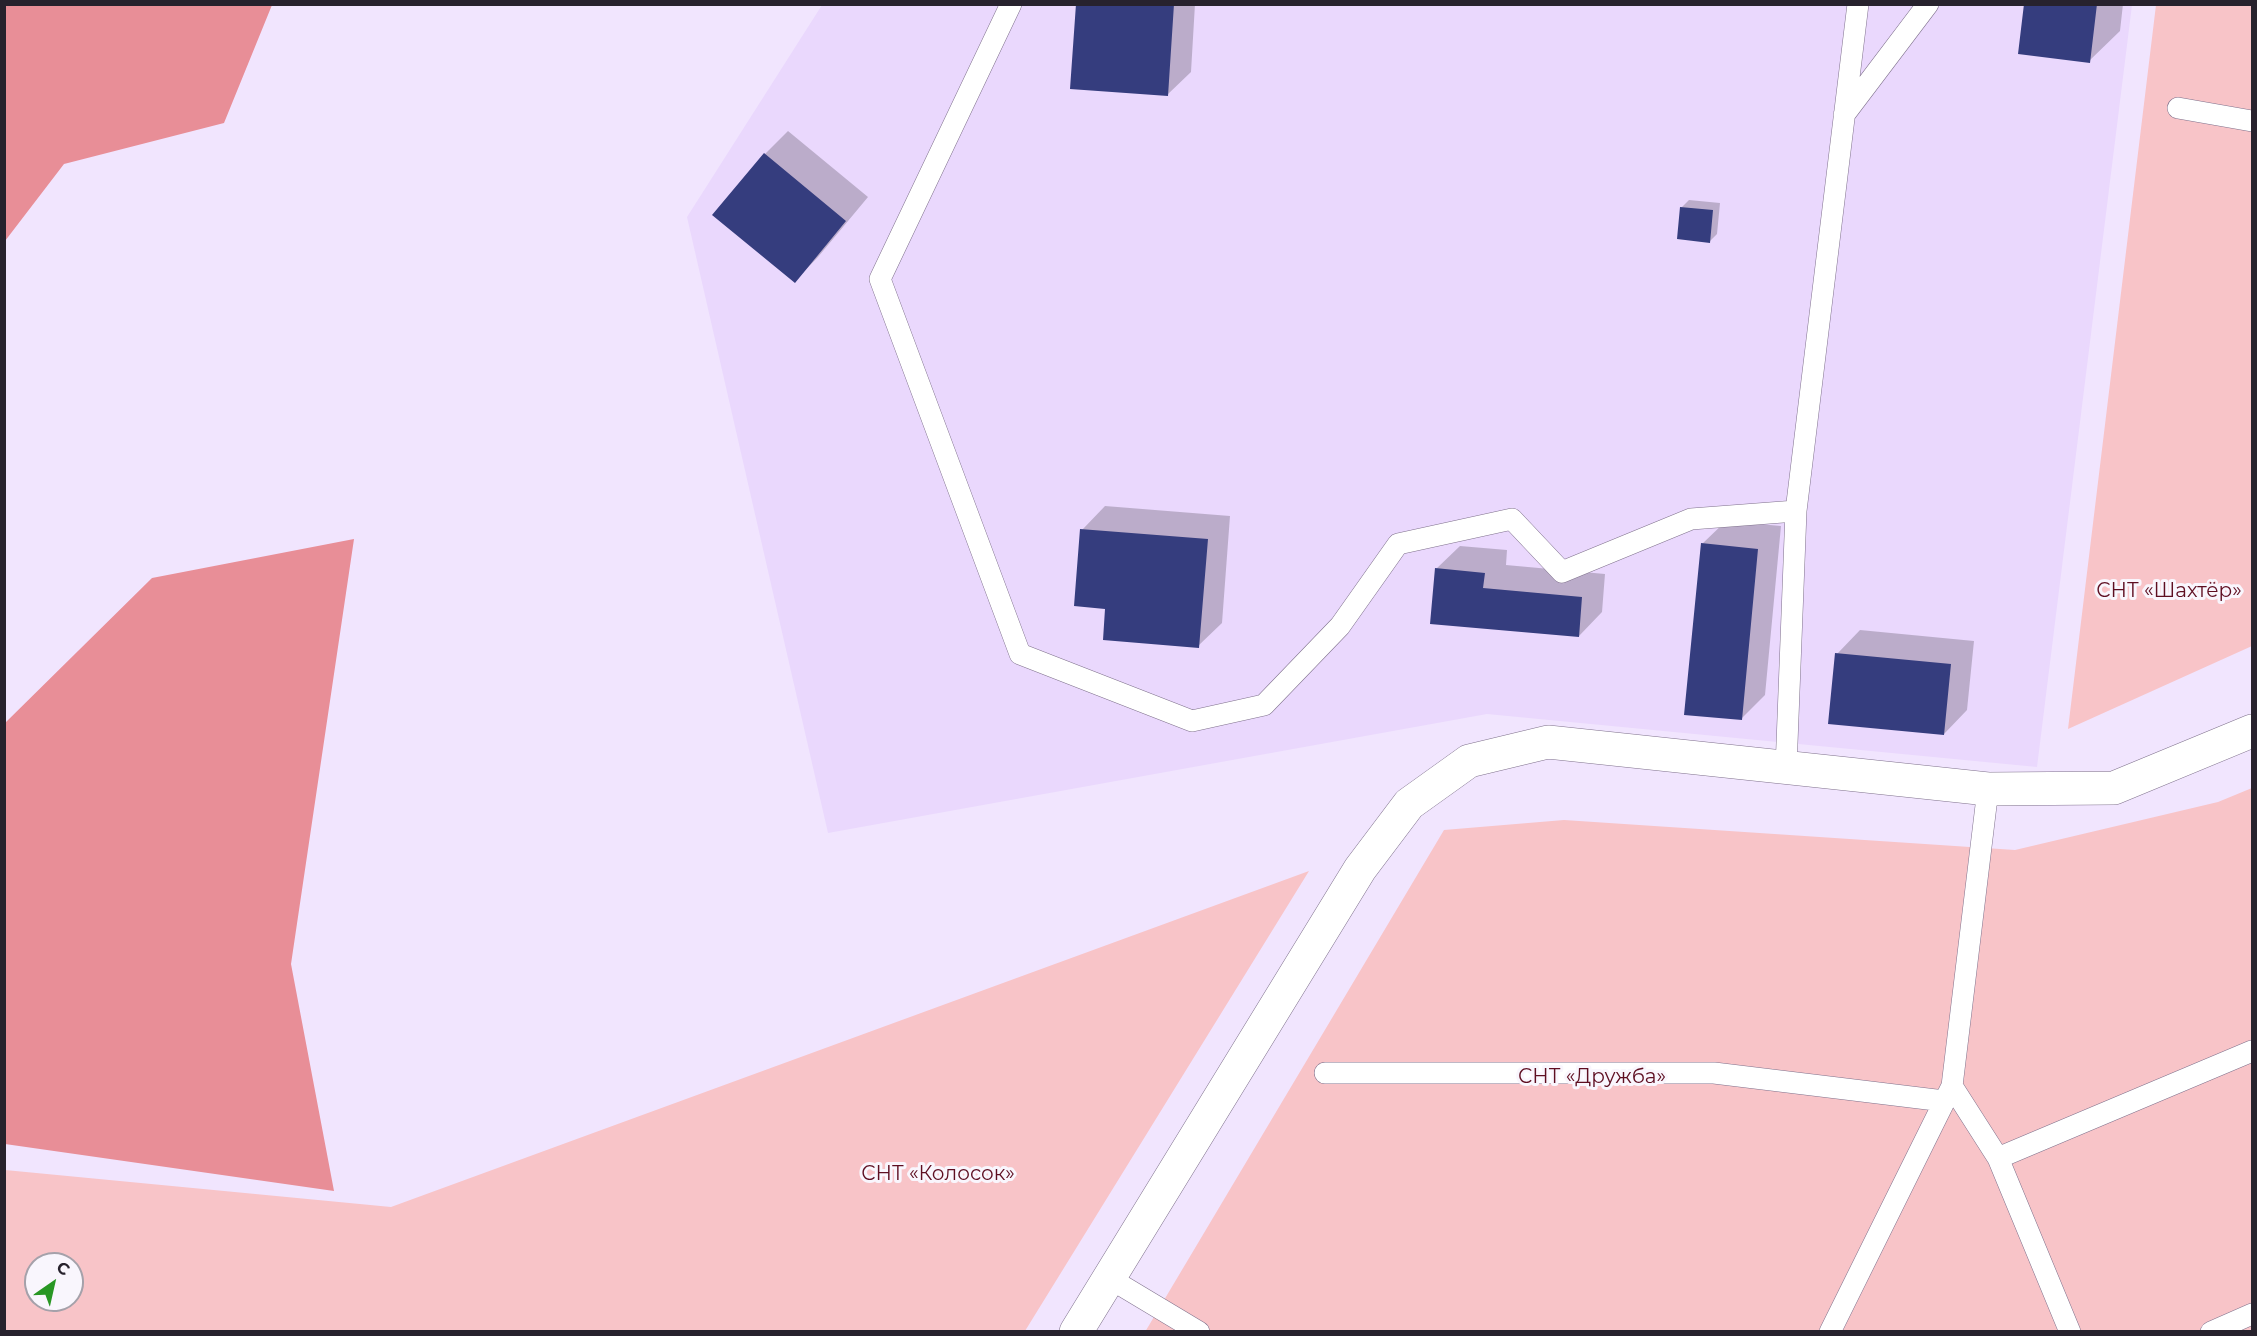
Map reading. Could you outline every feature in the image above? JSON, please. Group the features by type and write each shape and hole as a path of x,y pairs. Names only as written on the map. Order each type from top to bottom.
{"main road":[{"path":"1076,1332 1360,869 1409,804 1469,761 1548,742 1988,789 2114,788 2253,731"}],"lane":[{"path":"1011,4 880,279 1020,654 1192,721 1264,705 1340,626 1398,544 1512,519 1562,572 1691,519 1796,512"},
{"path":"1786,769 1796,512 1857,4"},
{"path":"1844,116 1928,4"},
{"path":"2178,108 2253,121"},
{"path":"1830,1332 1948,1094 1988,789"},
{"path":"1998,1158 2253,1051"},
{"path":"1325,1073 1714,1073 1948,1094 1998,1158 2070,1332"},
{"path":"1109,1278 1199,1332"},
{"path":"2211,1332 2253,1314"}],"shaded area":[{"path":"5,4 272,5 224,123 64,164 5,241"},
{"path":"822,5 2132,5 2037,767 1487,714 828,833 687,217"},
{"path":"354,539 291,964 334,1191 5,1144 5,723 152,578"}],"green space":[{"name":"СНТ «Шахтёр»","path":"2156,5 2252,5 2252,646 2068,729"},
{"name":"СНТ «Дружба»","path":"2252,788 2252,1331 1145,1332 1444,830 1564,820 2015,850 2218,802"},
{"name":"СНТ «Колосок»","path":"1309,871 1025,1331 5,1331 5,1170 391,1207"}],"building":[{"path":"1076,4 1174,4 1168,96 1070,89"},
{"path":"2024,4 2097,4 2090,63 2018,54"},
{"path":"764,153 846,221 795,283 712,215"},
{"path":"1680,207 1713,210 1710,243 1677,239"},
{"path":"1080,529 1208,539 1199,648 1103,640 1105,609 1074,606"},
{"path":"1701,543 1758,549 1742,720 1684,715"},
{"path":"1435,568 1485,573 1483,588 1582,597 1579,637 1430,624"},
{"path":"1835,653 1951,664 1944,735 1828,724"}]}
